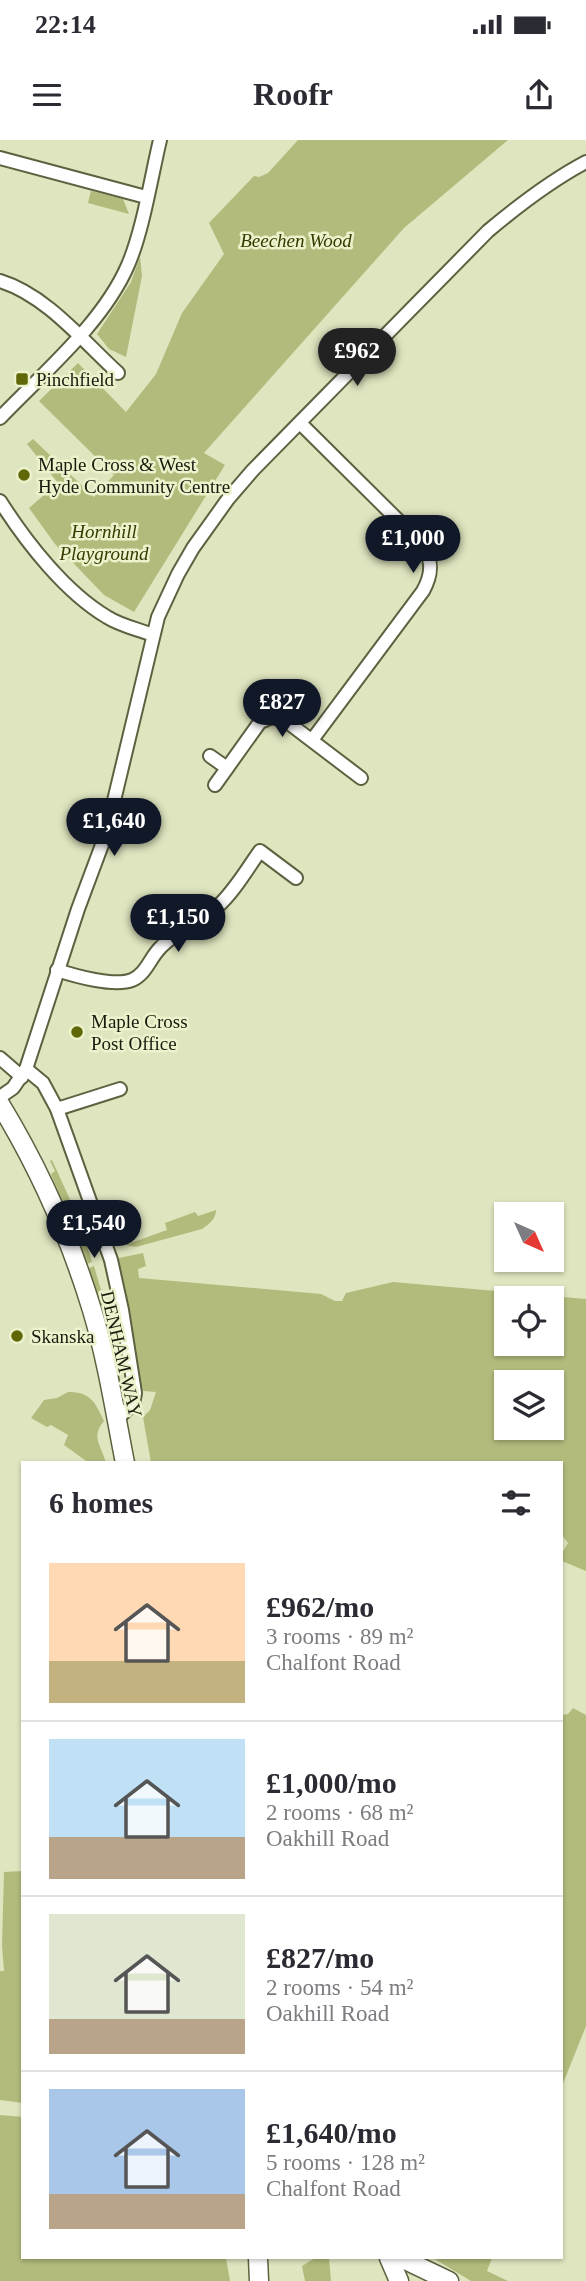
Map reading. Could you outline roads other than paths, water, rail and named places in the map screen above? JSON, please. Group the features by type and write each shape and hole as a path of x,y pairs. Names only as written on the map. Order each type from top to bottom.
{"main road":[{"name":"DENHAM WAY","path":"0,1104 58,1215 78,1269 93,1312 125,1461"},
{"path":"258,2259 259,2281"},
{"path":"389,2259 399,2281"},
{"path":"403,2259 449,2281"},
{"path":"425,2259 458,2281"}],"street":[{"path":"0,418 103,307 123,275 133,251 160,140"},
{"path":"0,159 146,197"},
{"path":"0,1097 13,1088 24,1073 109,824 153,635 164,604 193,548 241,484 488,231 527,198 557,177 586,162"},
{"path":"0,281 19,288 44,304 118,373"},
{"path":"300,423 420,542 429,556 430,563 430,576 423,591 312,740"},
{"path":"0,501 39,556 91,605 109,619 153,635"},
{"path":"257,693 268,717"},
{"path":"215,785 260,722 268,717 286,721 361,778"},
{"path":"210,756 227,768"},
{"path":"57,970 98,980 127,982 135,979 160,948 223,901 260,851 296,878"},
{"path":"0,1058 43,1083 57,1109 111,1260 135,1393 133,1404 116,1419"},
{"path":"57,1109 120,1089"}],"place":[{"name":"Pinchfield","path":"22,379"},
{"name":"Maple Cross & West Hyde Community Centre","path":"24,475"},
{"name":"Maple Cross Post Office","path":"77,1032"},
{"name":"Skanska","path":"17,1336"}],"park label":[{"name":"Beechen Wood","path":"296,240"},
{"name":"Hornhill Playground","path":"104,542"}]}
